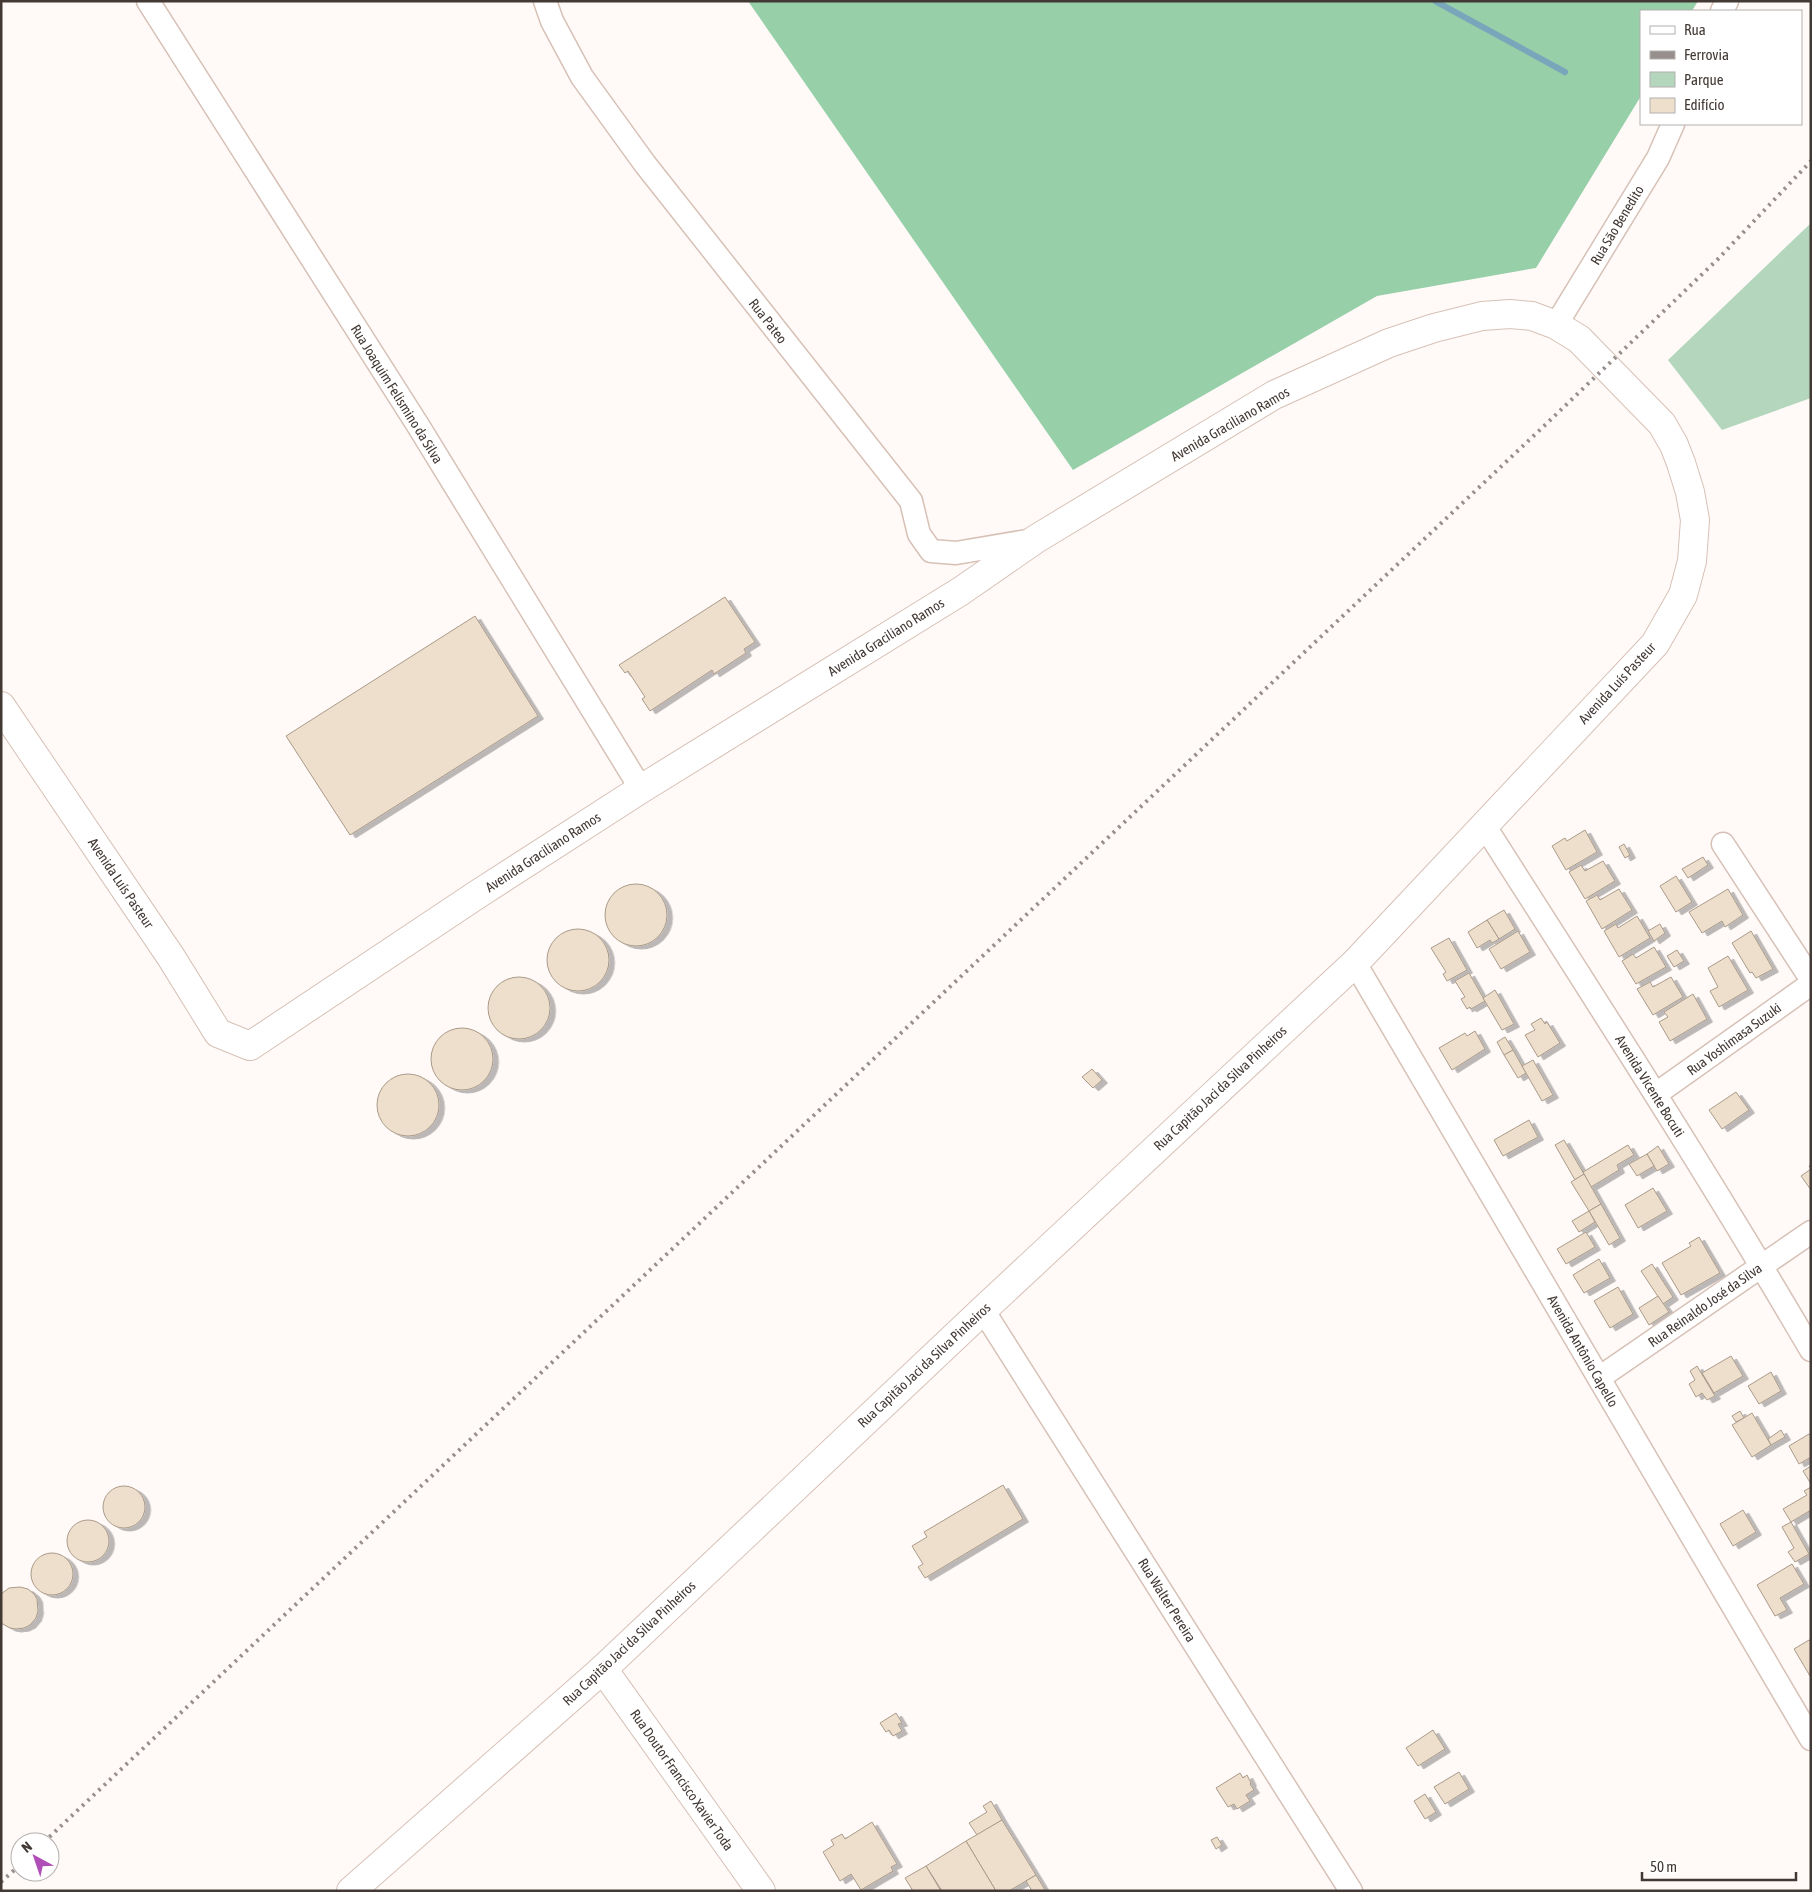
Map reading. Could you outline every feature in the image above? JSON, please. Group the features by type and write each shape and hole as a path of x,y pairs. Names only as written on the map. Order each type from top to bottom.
{"street":[{"name":"Rua Joaquim Felismino da Silva","path":"148,1 419,427 641,789"},
{"name":"Rua Pateo","path":"545,1 552,22 582,78 645,164 911,501 920,534 931,551 956,553 1036,539"},
{"name":"Rua São Benedito","path":"1556,325 1658,158 1673,125"},
{"name":"Avenida Graciliano Ramos","path":"250,1046 478,894 641,789 961,590 1036,539 1274,395 1389,343 1434,328 1482,316 1510,314 1532,316 1556,325"},
{"name":"Avenida Luís Pasteur","path":"1484,825 1655,644 1683,595 1692,561 1695,520 1692,502 1681,463 1674,445 1662,424 1579,338 1556,325"},
{"name":"Avenida Luís Pasteur","path":"1,706 171,957 218,1033 250,1046"},
{"name":"Rua Capitão Jaci da Silva Pinheiros","path":"351,1891 603,1669 982,1310 1355,963 1484,825"},
{"name":"Avenida Vicente Bocuti","path":"1484,825 1656,1094 1762,1266 1811,1350"},
{"path":"1723,844 1811,979"},
{"name":"Avenida Antônio Capello","path":"1355,963 1811,1739"},
{"name":"Rua Yoshimasa Suzuki","path":"1656,1094 1811,984"},
{"name":"Rua Reinaldo José da Silva","path":"1599,1378 1811,1232"},
{"name":"Rua Walter Pereira","path":"982,1310 1350,1891"},
{"name":"Rua Doutor Francisco Xavier Toda","path":"603,1669 761,1891"}],"green space":[{"path":"748,1 1698,1 1693,10 1640,10 1640,98 1536,268 1377,296 1073,470"},
{"path":"1811,223 1811,398 1722,430 1668,360"}],"building":[{"path":"725,597 755,642 744,649 746,653 714,674 712,670 650,711 642,699 645,697 628,671 625,673 619,665"},
{"path":"475,616 538,716 350,835 286,736"},
{"path":"1585,830 1597,852 1566,870 1552,846 1565,838 1567,841"},
{"path":"1624,844 1630,855 1625,858 1619,847"},
{"path":"1703,857 1708,865 1688,878 1682,869"},
{"path":"1603,861 1615,881 1585,899 1569,872 1581,865 1585,871"},
{"path":"1676,876 1692,902 1676,912 1660,886"},
{"path":"630,884 642,884 658,893 665,903 667,915 665,927 658,937 642,946 630,946 619,941 610,932 605,921 605,909 610,898 619,889"},
{"path":"1619,889 1632,910 1602,929 1586,901 1597,895 1600,900"},
{"path":"1728,889 1743,915 1725,927 1722,921 1702,933 1689,912"},
{"path":"1504,910 1515,929 1499,939 1487,920"},
{"path":"1637,916 1650,938 1619,957 1604,931 1616,924 1618,928"},
{"path":"1487,920 1499,939 1492,943 1490,940 1477,948 1468,932"},
{"path":"1660,924 1665,933 1654,941 1648,931"},
{"path":"572,929 584,929 600,938 607,948 609,960 607,972 600,982 584,991 572,991 561,986 552,977 547,966 547,954 552,943 561,934"},
{"path":"1518,931 1530,952 1501,969 1489,949"},
{"path":"1751,931 1773,969 1756,978 1752,972 1750,973 1732,943"},
{"path":"1449,938 1467,970 1447,981 1443,974 1446,972 1431,948"},
{"path":"1654,947 1666,967 1636,984 1622,961 1633,954 1636,958"},
{"path":"1677,950 1684,961 1674,967 1667,956"},
{"path":"1728,956 1748,990 1719,1007 1710,991 1718,987 1708,968"},
{"path":"1469,973 1485,1001 1471,1009 1470,1007 1467,1009 1461,999 1465,997 1455,981"},
{"path":"513,977 525,977 541,986 548,996 550,1008 548,1020 541,1030 525,1039 513,1039 502,1034 493,1025 488,1014 488,1002 493,991 502,982"},
{"path":"1671,977 1683,997 1653,1015 1637,989 1650,982 1653,987"},
{"path":"1495,990 1514,1024 1502,1030 1483,998"},
{"path":"1693,994 1707,1019 1670,1041 1659,1022 1668,1017 1664,1012"},
{"path":"1541,1018 1545,1024 1547,1022 1560,1043 1538,1057 1525,1035 1535,1030 1531,1024"},
{"path":"456,1028 468,1028 484,1037 491,1047 493,1059 491,1071 484,1081 468,1090 456,1090 445,1085 436,1076 431,1065 431,1053 436,1042 445,1033"},
{"path":"1475,1031 1485,1049 1452,1070 1439,1048 1465,1033 1467,1036"},
{"path":"1505,1037 1513,1050 1504,1055 1497,1042"},
{"path":"1513,1050 1526,1073 1518,1078 1504,1055"},
{"path":"1533,1060 1553,1095 1542,1101 1522,1066"},
{"path":"1092,1069 1102,1080 1093,1088 1082,1077"},
{"path":"402,1074 414,1074 430,1083 437,1093 439,1105 437,1117 430,1127 414,1136 402,1136 391,1131 382,1122 377,1111 377,1099 382,1088 391,1079"},
{"path":"1736,1092 1749,1110 1722,1129 1709,1110"},
{"path":"1529,1120 1538,1137 1503,1156 1494,1140"},
{"path":"1564,1140 1584,1174 1575,1180 1555,1145"},
{"path":"1628,1145 1634,1155 1617,1165 1619,1170 1591,1187 1583,1172"},
{"path":"1658,1146 1669,1164 1657,1171 1647,1154"},
{"path":"1647,1154 1654,1166 1637,1176 1629,1164"},
{"path":"1811,1169 1811,1190 1801,1176"},
{"path":"1584,1174 1601,1204 1589,1211 1571,1182"},
{"path":"1653,1188 1667,1211 1638,1228 1625,1205"},
{"path":"1601,1204 1620,1238 1609,1245 1589,1211"},
{"path":"1589,1211 1595,1222 1579,1232 1572,1221"},
{"path":"1586,1232 1595,1247 1566,1264 1557,1249"},
{"path":"1699,1237 1720,1273 1681,1295 1662,1263 1691,1246 1689,1243"},
{"path":"1599,1259 1610,1278 1584,1293 1573,1275"},
{"path":"1652,1264 1673,1297 1663,1304 1641,1271"},
{"path":"1618,1287 1633,1314 1610,1328 1594,1301"},
{"path":"1658,1296 1669,1312 1649,1325 1639,1308"},
{"path":"1731,1356 1743,1376 1714,1393 1702,1373"},
{"path":"1697,1366 1715,1396 1707,1400 1702,1393 1696,1397 1689,1384 1695,1380 1690,1371"},
{"path":"1771,1372 1781,1391 1759,1404 1748,1386"},
{"path":"1740,1411 1744,1418 1736,1422 1732,1416"},
{"path":"1752,1413 1771,1445 1752,1457 1732,1425"},
{"path":"1781,1430 1785,1437 1771,1445 1768,1439"},
{"path":"1809,1434 1811,1436 1811,1457 1799,1464 1789,1446"},
{"path":"1811,1466 1811,1484 1803,1471"},
{"path":"1003,1485 1023,1519 925,1578 918,1567 923,1564 912,1546 927,1537 924,1532"},
{"path":"128,1486 136,1489 142,1495 145,1507 142,1519 136,1525 120,1528 112,1525 106,1519 103,1503 106,1495 112,1489"},
{"path":"1811,1487 1811,1510 1791,1522 1783,1509 1807,1495 1804,1491"},
{"path":"1743,1510 1756,1532 1733,1546 1720,1524"},
{"path":"92,1520 100,1523 106,1529 109,1541 106,1553 100,1559 84,1562 76,1559 70,1553 67,1537 70,1529 76,1523"},
{"path":"1791,1522 1809,1554 1795,1562 1788,1552 1794,1548 1782,1527"},
{"path":"56,1553 64,1556 70,1562 73,1574 70,1586 64,1592 48,1595 40,1592 34,1586 31,1570 34,1562 40,1556"},
{"path":"1792,1564 1804,1584 1780,1598 1787,1610 1775,1616 1757,1585"},
{"path":"20,1587 28,1589 34,1594 37,1599 38,1611 36,1618 30,1625 24,1628 10,1628 1,1623 1,1594 9,1588"},
{"path":"1809,1640 1811,1642 1810,1676 1794,1649"},
{"path":"896,1713 902,1723 898,1724 902,1731 893,1736 889,1730 886,1732 880,1723"},
{"path":"1433,1730 1445,1749 1418,1766 1406,1748"},
{"path":"1459,1772 1469,1789 1445,1804 1434,1787"},
{"path":"1240,1773 1243,1778 1247,1775 1254,1790 1246,1795 1250,1801 1237,1809 1234,1804 1228,1807 1216,1788"},
{"path":"1425,1794 1436,1812 1425,1819 1414,1801"},
{"path":"991,1801 1002,1820 977,1835 969,1823 987,1812 983,1806"},
{"path":"1002,1820 1036,1875 1009,1891 996,1891 966,1841"},
{"path":"872,1822 897,1864 891,1867 893,1871 861,1890 851,1874 840,1881 823,1852 834,1845 831,1840 842,1834 845,1839"},
{"path":"1217,1837 1222,1845 1216,1849 1211,1840"},
{"path":"966,1841 996,1891 942,1891 926,1866"},
{"path":"926,1866 941,1891 913,1891 905,1878"},
{"path":"1036,1875 1045,1890 1032,1891 1026,1881"}],"waterway":[{"path":"1435,1 1565,72"}],"railway":[{"path":"55,1832 1543,427 1718,259 1811,161"},
{"path":"1,1882 10,1874"}]}
